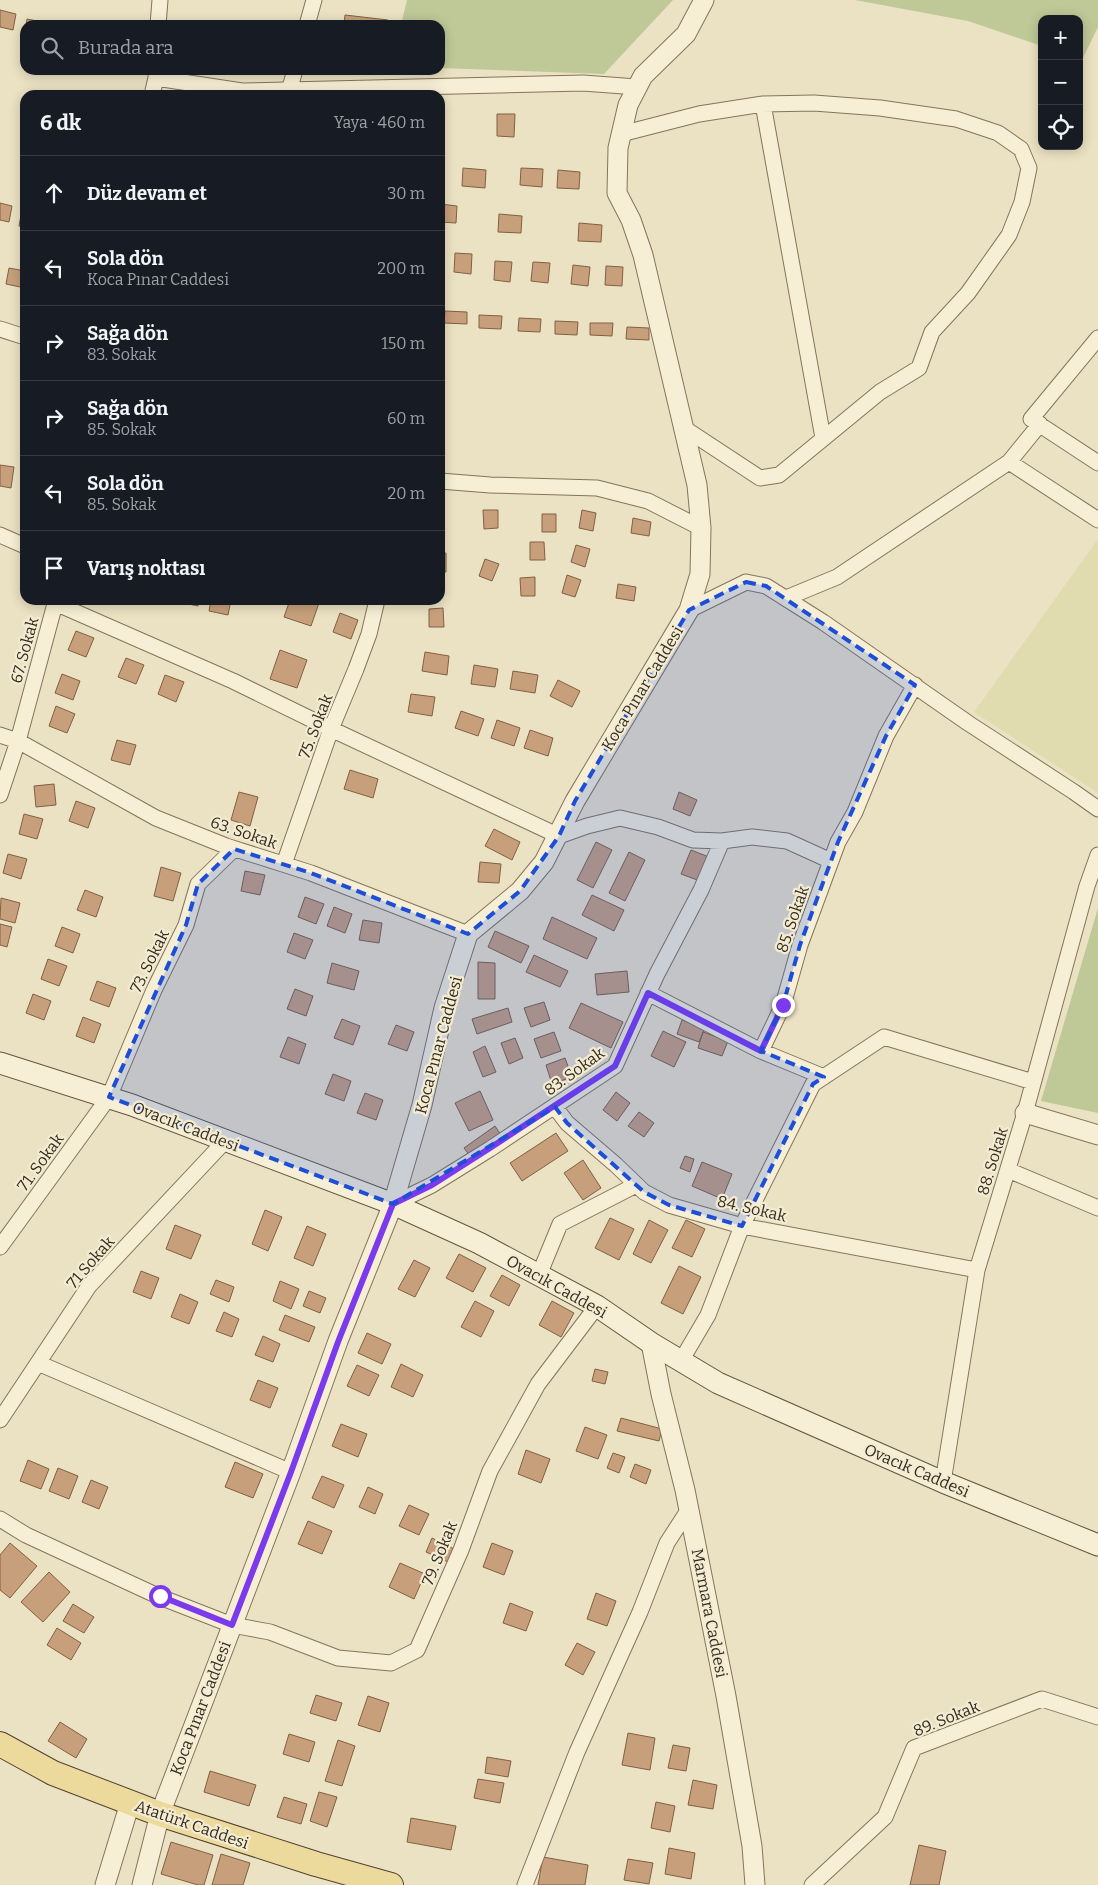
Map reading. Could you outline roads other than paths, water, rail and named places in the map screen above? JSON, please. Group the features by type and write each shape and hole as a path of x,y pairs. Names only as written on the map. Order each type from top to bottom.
{"main road":[{"name":"Ovacık Caddesi","path":"0,1063 109,1098 226,1140 393,1204 479,1243 597,1306 651,1343 718,1383 943,1482 1098,1545"},
{"name":"Atatürk Caddesi","path":"0,1744 53,1773 160,1814 316,1864 391,1885"}],"street":[{"path":"158,20 160,0"},
{"path":"308,20 314,0"},
{"name":"Koca Pınar Caddesi","path":"142,1885 160,1814 291,1472 338,1342 393,1204 422,1105 444,1008 468,934 520,891 544,862 579,794 689,610 700,574 701,528 697,485 643,255 618,193 618,148 628,105 643,76 686,34 704,0"},
{"path":"153,90 156,75"},
{"path":"161,75 237,90"},
{"path":"289,90 294,75"},
{"path":"316,90 573,83 638,87"},
{"path":"621,134 699,114 763,104 814,103 880,108 956,119 998,132 1021,148 1029,168 1022,202 1009,235 968,293 932,332 919,368 880,392 778,475 760,478 684,428"},
{"path":"763,104 823,438"},
{"path":"0,329 20,335"},
{"path":"1098,338 1030,419 1098,463"},
{"path":"786,598 837,577 1009,462 1040,424"},
{"path":"1009,462 1098,520"},
{"path":"445,481 490,485 597,488 648,501 701,528"},
{"path":"0,535 20,544"},
{"path":"689,610 746,582 766,586 915,685 968,724 1098,809"},
{"name":"67. Sokak","path":"0,795 18,741 54,605"},
{"path":"64,605 233,681 559,836 587,826 620,818 658,827 693,840 722,841 752,837 787,841 831,861"},
{"name":"75. Sokak","path":"284,864 331,729 369,634 375,605"},
{"name":"85. Sokak","path":"761,1051 783,1005 800,946 838,842 855,812 886,736 915,685"},
{"name":"63. Sokak","path":"0,735 18,741 156,818 234,849 311,873 468,934"},
{"name":"83. Sokak","path":"393,1204 432,1185 555,1107 615,1066 648,993 701,890 722,841"},
{"name":"73. Sokak","path":"109,1098 154,990 186,925 198,884 234,849"},
{"name":"88. Sokak","path":"943,1482 977,1270 1025,1113 1087,886 1098,855"},
{"path":"648,993 761,1051 824,1077"},
{"path":"681,1361 708,1315 742,1226 813,1084 884,1037 1034,1082"},
{"name":"71. Sokak","path":"0,1247 109,1098"},
{"name":"84. Sokak","path":"555,1107 567,1123 644,1192 669,1205 742,1226 977,1270"},
{"path":"1025,1113 1098,1135"},
{"name":"71 Sokak","path":"0,1420 89,1286 226,1140"},
{"path":"1008,1170 1098,1208"},
{"path":"539,1275 560,1224 636,1185"},
{"name":"79. Sokak","path":"0,1519 26,1535 151,1592 232,1625 270,1632 338,1658 391,1663 417,1650 461,1550 490,1471 538,1384 597,1306"},
{"name":"Marmara Caddesi","path":"651,1343 661,1394 689,1509 726,1696 752,1846 755,1885"},
{"path":"38,1363 291,1472"},
{"path":"525,1885 577,1752 640,1612 667,1543 689,1509"},
{"name":"89. Sokak","path":"812,1885 885,1817 914,1748 1042,1699 1098,1718"},
{"path":"105,1885 130,1803"}]}
